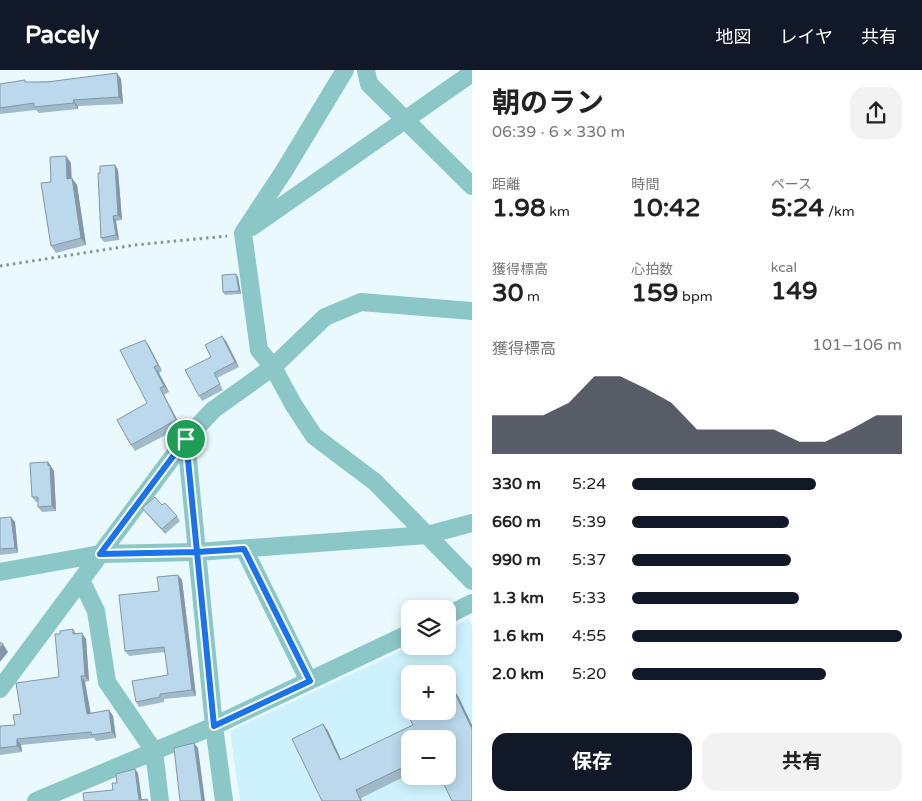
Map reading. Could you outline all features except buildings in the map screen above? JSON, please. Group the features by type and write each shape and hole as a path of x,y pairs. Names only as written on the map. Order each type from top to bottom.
{"street":[{"path":"345,70 284,171 243,233 259,350 273,367 314,436 375,482 472,581"},
{"path":"366,70 369,84 472,186"},
{"path":"243,233 472,73 471,70"},
{"path":"0,689 186,439 213,410 273,367 325,317 361,302 472,311"},
{"path":"186,439 214,726 224,801"},
{"path":"0,572 100,554 197,552 427,535 472,523"},
{"path":"244,549 310,681"},
{"path":"81,580 96,611 107,682 154,751 160,801"},
{"path":"456,611 472,603"},
{"path":"36,801 214,726 401,637"}],"path":[{"path":"0,266 135,245 243,233"}],"shaded area":[{"path":"469,619 472,626 472,801 240,801 230,731 401,651 401,655 456,655 456,625"}],"route":[{"path":"186,439 100,554 197,552 214,726 310,681 244,549 197,552 186,439"}]}
